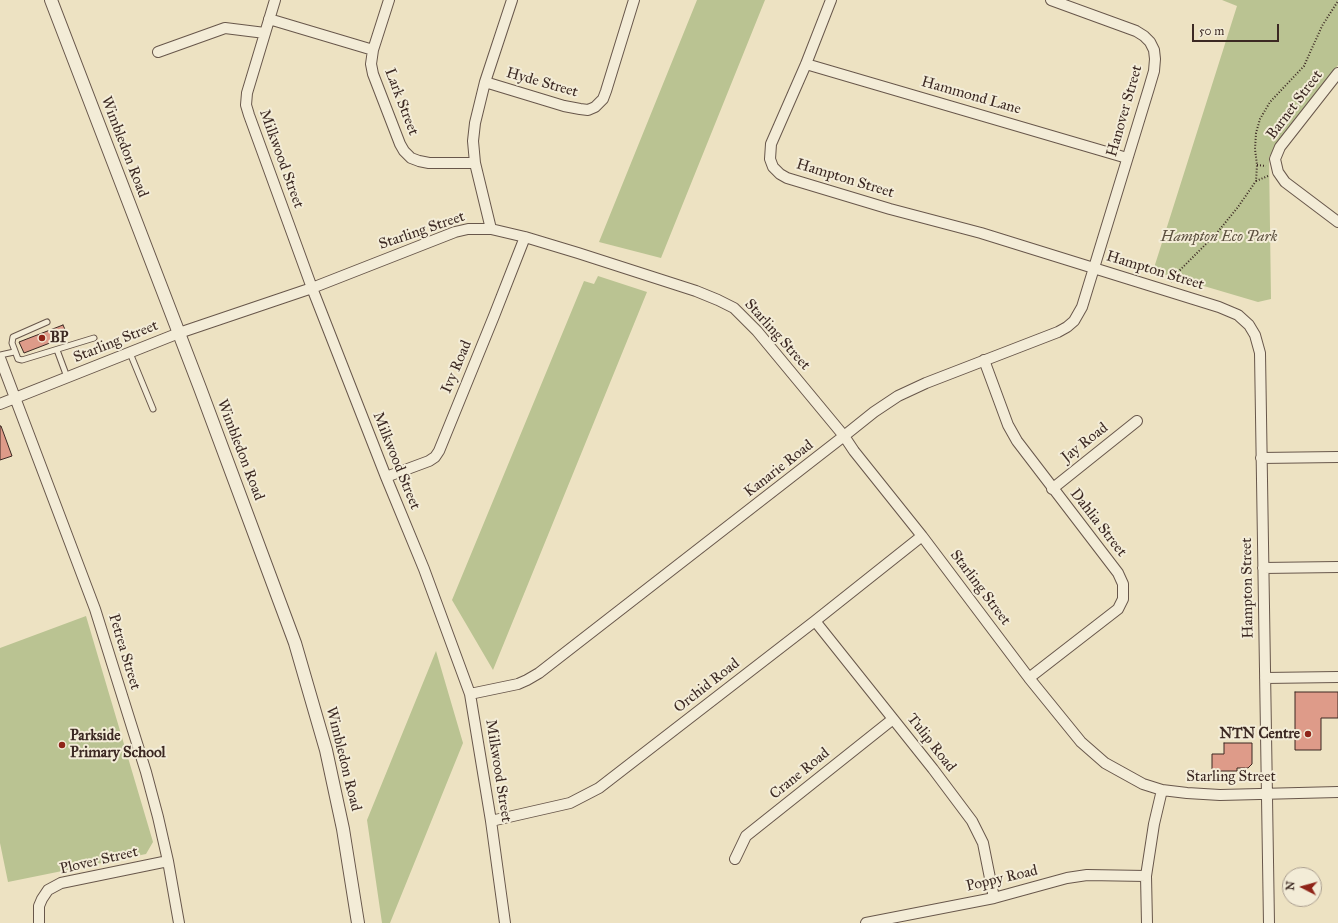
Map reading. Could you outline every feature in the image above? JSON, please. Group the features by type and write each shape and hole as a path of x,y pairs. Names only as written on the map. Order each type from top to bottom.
{"street":[{"name":"Wimbledon Road","path":"51,0 179,333 278,595 297,650 326,750 343,829 358,923"},
{"name":"Milkwood Street","path":"275,0 246,93 246,105 312,288 386,477 424,569 470,694 491,821 505,923"},
{"name":"Lark Street","path":"389,0 373,50 371,64 373,74 404,151 411,158 429,163 475,163"},
{"path":"491,229 475,163 473,141 485,82 512,0"},
{"name":"Hyde Street","path":"485,82 564,106 588,110 595,107 603,99 606,91 634,0"},
{"name":"Hampton Street","path":"831,0 806,64 771,144 770,159 773,167 780,174 787,178 890,209 981,233 1232,312 1245,322 1255,335 1260,353 1269,923"},
{"name":"Hanover Street","path":"1051,0 1136,31 1150,42 1156,58 1154,71 1094,268"},
{"path":"269,19 373,50"},
{"path":"158,52 225,28 264,32"},
{"name":"Hammond Lane","path":"806,64 1127,158"},
{"name":"Barnet Street","path":"1278,172 1275,159 1280,147 1338,73"},
{"path":"1278,172 1285,182 1338,222"},
{"name":"Starling Street","path":"0,404 179,333 312,288 456,232 468,229 491,229 525,237 696,292 734,308 757,331 844,436 1081,742 1105,763 1136,780 1162,790 1220,795 1338,792"},
{"name":"Ivy Road","path":"386,477 429,461 435,457 439,451 525,237"},
{"name":"Kanarie Road","path":"470,694 518,684 539,673 874,412 898,396 926,382 1067,328 1082,307 1094,268"},
{"name":"Petrea Street","path":"0,356 95,609 146,772 158,817 168,861 178,923"},
{"name":"Dahlia Street","path":"984,360 1008,425 1017,441 1052,489 1118,573 1123,584 1123,599 1118,609 1030,678"},
{"name":"Jay Road","path":"1052,489 1137,421"},
{"path":"1261,458 1338,457"},
{"name":"Orchid Road","path":"491,821 570,803 593,792 815,621 922,536"},
{"path":"1263,568 1338,567"},
{"name":"Tulip Road","path":"815,621 933,769 972,821 983,843 994,898"},
{"path":"1265,678 1338,676"},
{"name":"Crane Road","path":"735,859 746,836 893,719"},
{"path":"1147,923 1146,876 1154,824 1162,790"},
{"name":"Plover Street","path":"39,923 39,906 42,898 48,890 61,883 168,861"},
{"name":"Poppy Road","path":"866,923 994,898 1067,878 1087,876 1146,876"}],"lane":[{"path":"47,322 13,337 12,342 14,352 18,359 20,360 57,350 94,338"},
{"path":"57,350 67,378"},
{"path":"0,356 14,352"},
{"path":"130,353 153,409"}],"path":[{"path":"1168,291 1173,277 1216,234 1238,207 1256,181 1256,133 1260,119 1270,102 1304,66 1322,26 1338,1"},
{"path":"1256,181 1278,172"}],"green space":[{"path":"697,0 765,0 661,258 599,242"},
{"name":"Hampton Eco Park","path":"1222,0 1338,0 1338,65 1269,157 1271,299 1258,302 1153,271 1237,6"},
{"path":"598,276 647,292 493,670 452,600 584,281 594,284"},
{"name":"Parkside Primary School","path":"86,616 153,842 146,854 8,882 0,843 0,648"},
{"path":"436,651 463,743 390,923 382,923 367,820"}],"building":[{"path":"63,325 68,336 24,353 19,342"},
{"path":"0,426 12,456 0,460"},
{"name":"NTN Centre","path":"1295,692 1338,692 1338,718 1321,718 1321,750 1295,750"},
{"path":"1224,743 1252,743 1252,764 1248,768 1237,768 1237,771 1212,771 1212,754 1224,754"}],"place":[{"name":"BP","path":"42,338"},
{"name":"NTN Centre","path":"1308,734"},
{"name":"Parkside Primary School","path":"62,745"}]}
